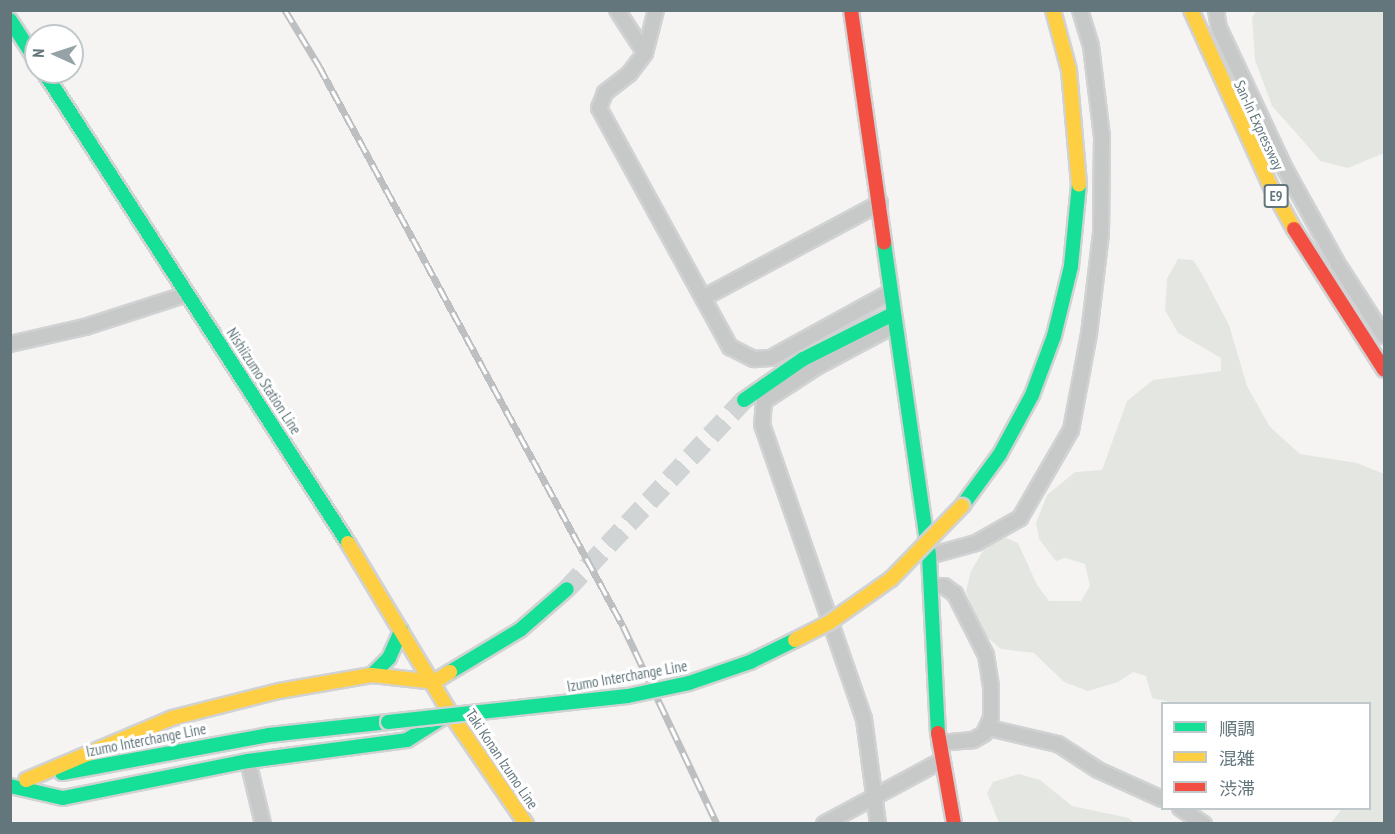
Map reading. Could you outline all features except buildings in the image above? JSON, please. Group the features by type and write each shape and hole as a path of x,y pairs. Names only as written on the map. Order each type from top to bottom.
{"main road":[{"path":"851,10 929,556 939,743 954,824"},
{"name":"Izumo Interchange Line","path":"10,785 189,748 388,722 628,696 688,683 750,662 801,639 883,585 916,556 962,506 999,454 1032,395 1054,336 1071,266 1079,191 1077,130 1069,70 1053,10"},
{"name":"San-In Expressway","path":"1191,10 1271,187 1316,267 1384,370"},
{"path":"10,20 24,42"},
{"name":"Nishiizumo Station Line","path":"52,84 316,490 434,682 450,713"},
{"path":"744,400 803,359 894,319"},
{"path":"26,780 172,718 279,691 372,675 434,682 520,630 567,590"},
{"path":"372,675 389,658 401,631"},
{"path":"10,785 63,798 248,761 407,740 450,713"},
{"name":"Taki Konan Izumo Line","path":"450,713 526,824"}],"street":[{"path":"617,10 645,53"},
{"path":"656,10 645,53 629,74 605,93 599,108 730,347 754,359 765,359 891,292"},
{"path":"929,556 976,543 1020,518 1071,430 1089,334 1101,233 1102,136 1091,46 1080,10"},
{"path":"1216,10 1219,28 1285,169 1337,263 1384,336"},
{"path":"702,298 880,203"},
{"path":"10,344 86,327 187,294"},
{"path":"878,824 864,719 843,649 762,425 764,401 894,319"},
{"path":"931,587 944,586 956,594 979,638 992,687 989,728 973,740 939,743"},
{"path":"989,728 1058,744 1098,770 1161,799"},
{"path":"248,761 263,824"},
{"path":"824,824 941,761"},
{"path":"1183,810 1204,824"}],"shaded area":[{"path":"1257,11 1384,11 1384,153 1348,168 1320,161 1272,106 1255,60 1252,17"},
{"path":"1178,259 1193,260 1229,325 1247,386 1270,427 1300,454 1357,463 1384,474 1384,823 1331,823 1341,810 1371,810 1371,702 1170,702 1152,698 1146,676 1133,672 1118,682 1088,691 1064,682 1034,653 1001,649 987,637 972,609 966,591 971,571 987,544 1006,538 1018,543 1037,585 1049,601 1081,601 1090,586 1085,564 1065,558 1056,561 1039,539 1036,523 1047,495 1075,472 1102,470 1127,401 1153,380 1221,371 1221,358 1178,333 1165,310 1167,279"},
{"path":"1019,774 1040,780 1072,806 1129,818 1134,823 999,823 987,793 993,782"}],"tunnel":[{"path":"567,589 744,400"}],"railway":[{"path":"285,10 319,66 623,626 717,824"}],"traffic: fast":[{"path":"10,20 24,42"},
{"path":"52,84 348,543"},
{"path":"962,506 1000,454 1032,395 1054,336 1071,266 1079,185"},
{"path":"884,243 929,556 938,733"},
{"path":"744,400 803,359 893,314"},
{"path":"450,672 520,630 567,589"},
{"path":"372,675 389,658 401,631"},
{"path":"388,722 628,696 689,683 750,662 795,640"},
{"path":"10,786 63,798 248,761 407,740 450,713"},
{"path":"62,773 269,735 388,722"}],"traffic: slow":[{"path":"1053,10 1069,70 1079,185"},
{"path":"1191,10 1271,187 1294,229"},
{"path":"795,640 830,622 891,579 962,506"},
{"path":"348,543 450,713 526,824"},
{"path":"26,780 172,718 279,691 372,675 434,682 450,672"}],"traffic: jam":[{"path":"851,10 884,243"},
{"path":"1294,229 1384,370"},
{"path":"938,733 954,824"}]}
